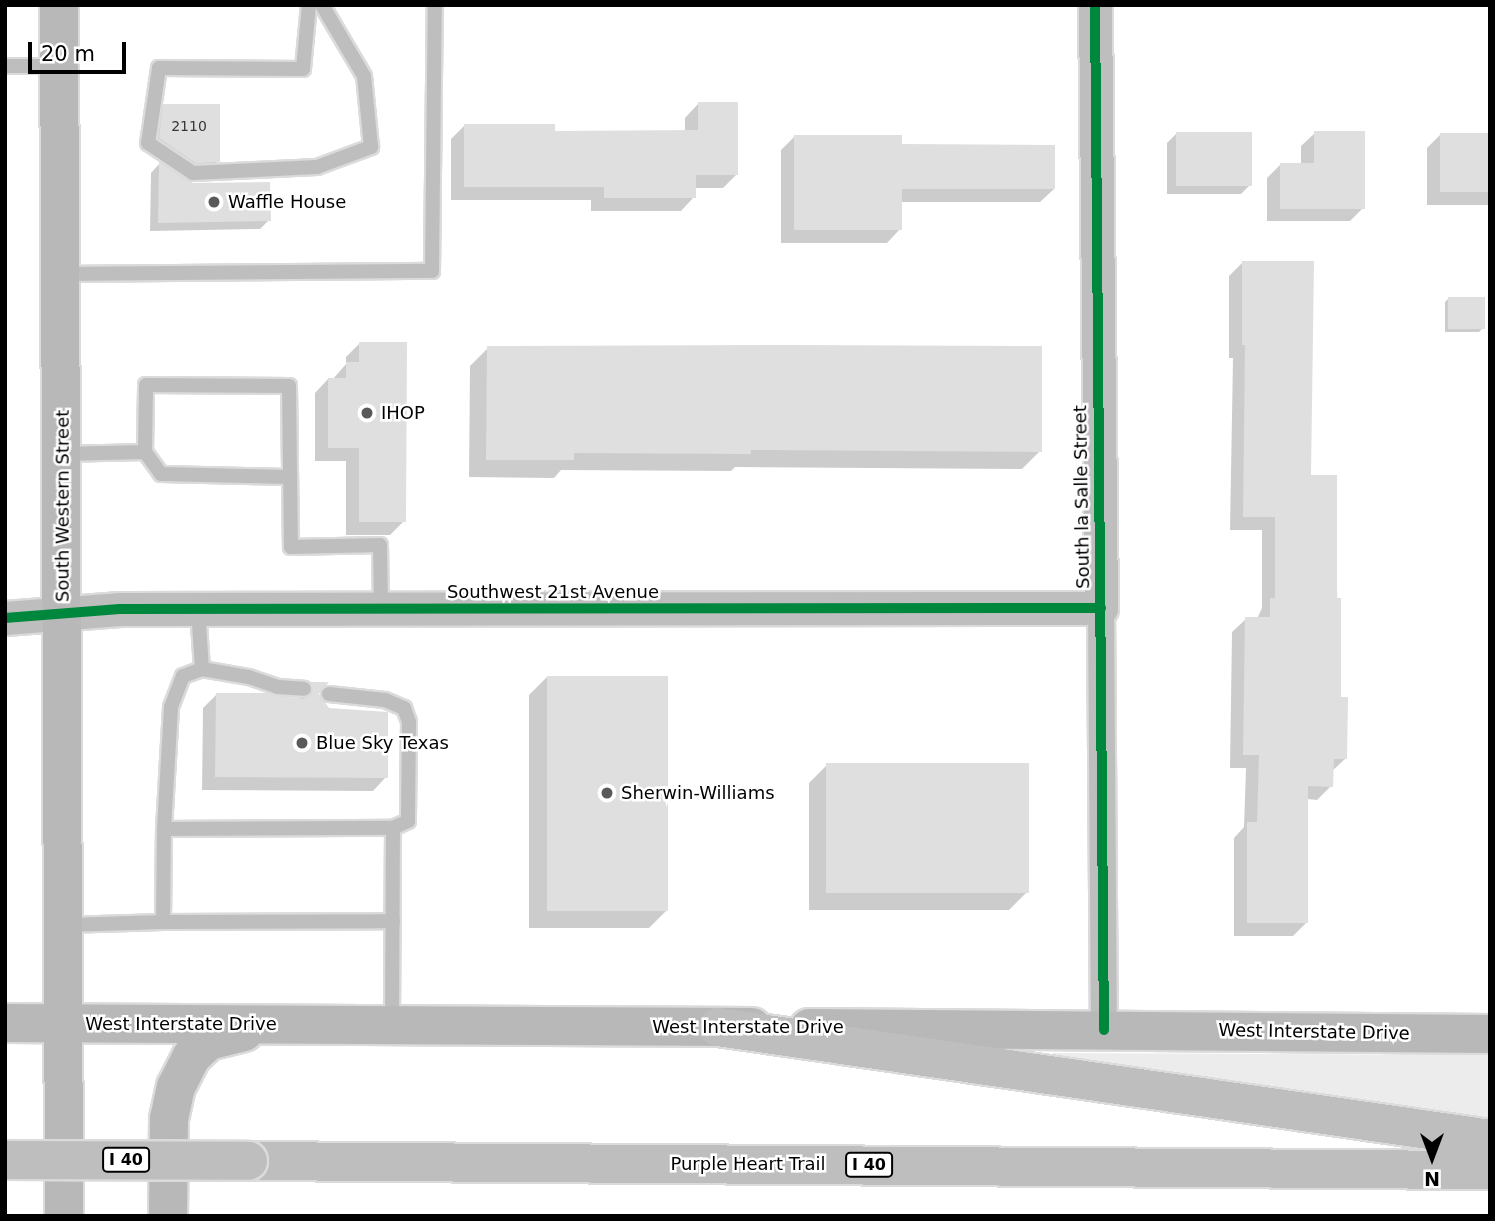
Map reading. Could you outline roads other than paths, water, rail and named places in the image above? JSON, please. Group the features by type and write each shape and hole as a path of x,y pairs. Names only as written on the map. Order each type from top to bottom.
{"highway":[{"path":"718,1027 1490,1139"},
{"name":"Purple Heart Trail","path":"5,1160 1490,1170"}],"main road":[{"name":"South Western Street","path":"59,5 65,925 64,1216"},
{"name":"West Interstate Drive","path":"5,1023 1490,1034"},
{"path":"168,1216 169,1119 176,1087 192,1056 208,1041 277,1024"}],"street":[{"name":"South la Salle Street","path":"1095,5 1104,1030"},
{"name":"Southwest 21st Avenue","path":"5,618 120,609 1101,608"}],"lane":[{"path":"309,5 303,69 159,68 148,143 193,173 317,167 371,147 364,76 322,5"},
{"path":"61,274 432,271 435,5"},
{"path":"5,66 59,66"},
{"path":"289,477 161,474 145,452 146,385 289,386 291,547 380,545 381,609"},
{"path":"62,454 145,452"},
{"path":"198,609 202,669"},
{"path":"163,922 164,829 171,707 183,676 202,669 250,677 278,687 304,689"},
{"path":"164,829 393,828 408,821 410,722 404,708 385,700 329,694"},
{"path":"392,1025 393,828"},
{"path":"65,925 393,921"}],"place":[{"name":"Waffle House","path":"214,202"},
{"name":"IHOP","path":"367,413"},
{"name":"Blue Sky Texas","path":"302,743"},
{"name":"Sherwin-Williams","path":"607,793"}]}
